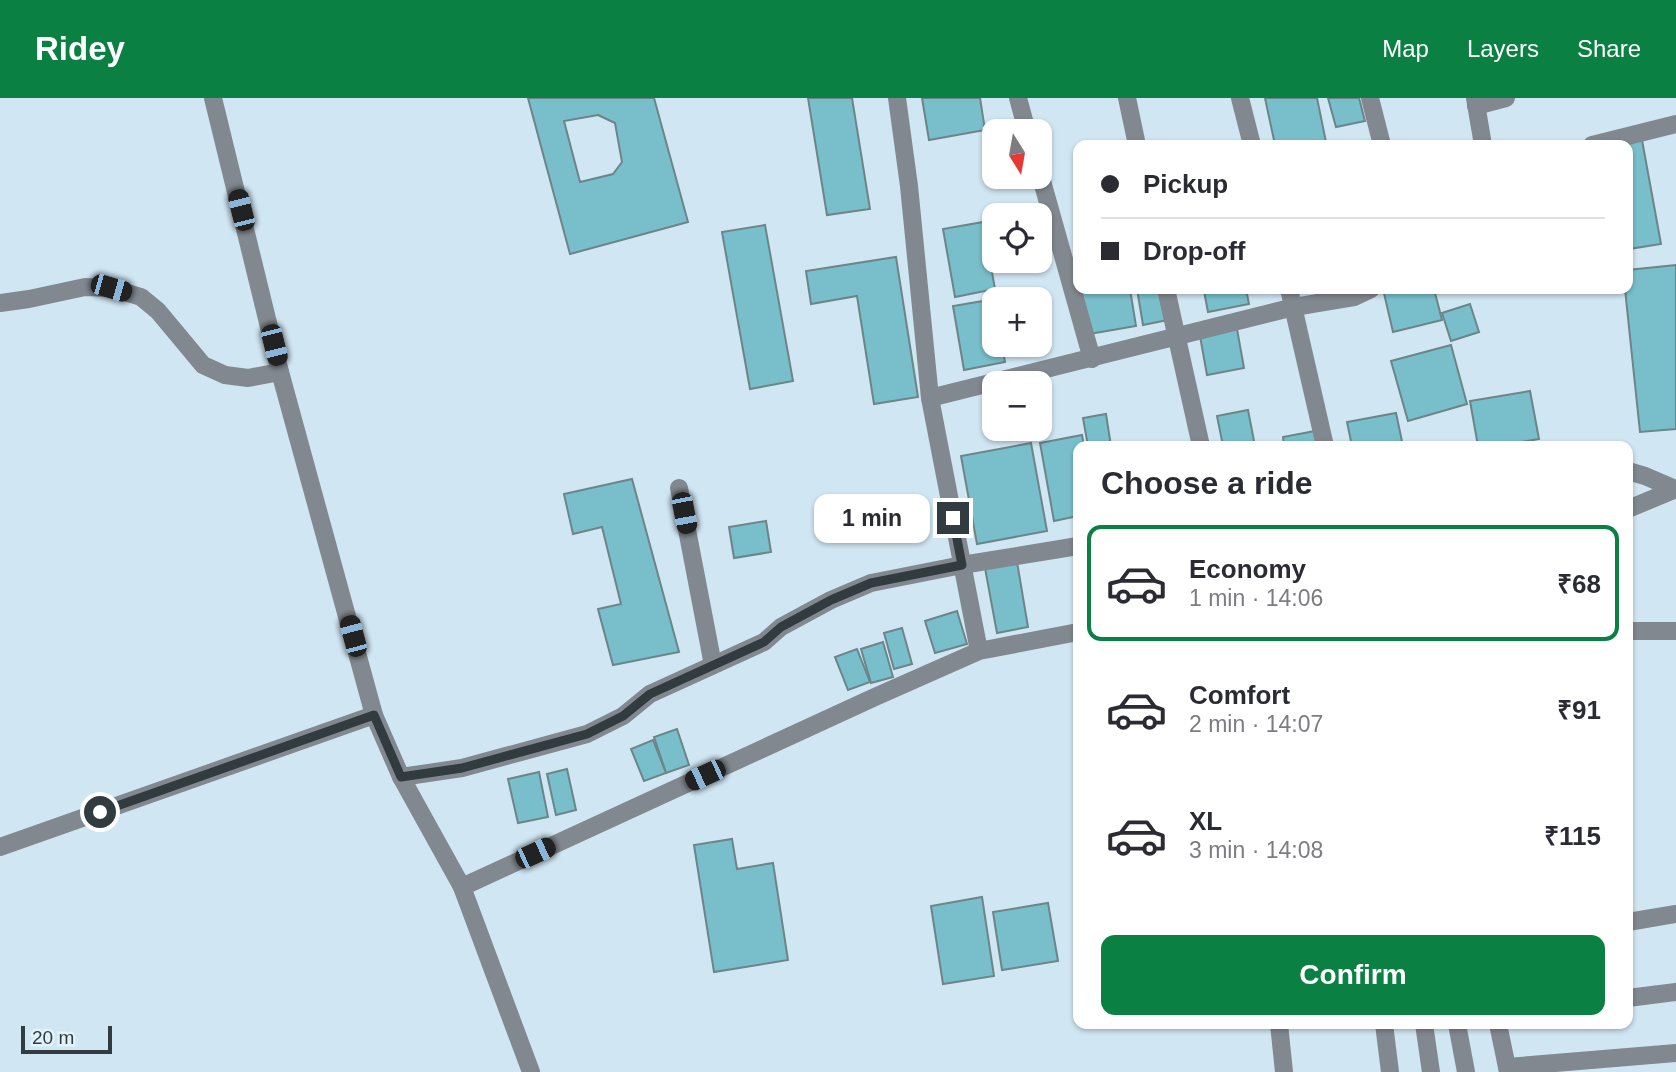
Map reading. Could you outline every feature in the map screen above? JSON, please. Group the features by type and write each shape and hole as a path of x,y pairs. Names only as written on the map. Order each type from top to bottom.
{"street":[{"path":"213,98 280,372 374,715 401,777 462,887 531,1072"},
{"path":"897,98 909,186 930,398 979,652"},
{"path":"1018,98 1024,119"},
{"path":"1127,98 1136,140"},
{"path":"1240,98 1251,140"},
{"path":"1370,98 1381,140"},
{"path":"1482,140 1475,102 1506,98"},
{"path":"1612,140 1676,124"},
{"path":"1044,189 1073,291"},
{"path":"0,303 85,287 111,288 141,296 158,311 203,365 225,375 248,378 280,372"},
{"path":"1074,294 1092,359"},
{"path":"1167,294 1200,441"},
{"path":"1290,294 1324,441"},
{"path":"930,398 1294,307 1360,294"},
{"path":"1633,473 1675,489"},
{"path":"679,488 713,665"},
{"path":"1633,507 1675,489"},
{"path":"401,777 462,768 587,734 623,716 650,694 764,642 781,627 831,600 871,583 1073,547"},
{"path":"1633,631 1676,631"},
{"path":"462,887 979,652 1073,633"},
{"path":"0,847 374,715"},
{"path":"1633,921 1676,914"},
{"path":"1633,997 1676,992"},
{"path":"1280,1029 1284,1072"},
{"path":"1385,1029 1390,1072"},
{"path":"1425,1029 1431,1072"},
{"path":"1458,1029 1465,1072"},
{"path":"1499,1029 1507,1070 1676,1053"}],"building":[{"path":"528,98 654,98 688,222 570,254","holes":["598,115 615,123 622,162 613,174 580,182 564,121"]},
{"path":"808,98 852,98 870,209 827,215"},
{"path":"922,98 980,98 982,131 929,140"},
{"path":"1265,98 1317,98 1326,140 1274,140"},
{"path":"1328,98 1359,98 1365,121 1336,127"},
{"path":"1642,140 1661,244 1633,248 1633,142"},
{"path":"982,222 982,273 992,273 995,287 982,287 982,292 955,297 943,229"},
{"path":"765,225 793,381 750,389 722,232"},
{"path":"896,257 918,397 874,404 857,296 811,304 806,271"},
{"path":"1676,265 1676,429 1640,432 1626,294 1633,294 1633,269"},
{"path":"1082,294 1131,294 1136,326 1089,334"},
{"path":"1138,294 1164,294 1168,320 1143,325"},
{"path":"1205,294 1247,294 1249,304 1208,312"},
{"path":"1384,294 1435,294 1442,320 1393,332"},
{"path":"982,301 982,357 1004,357 1005,362 964,370 953,306"},
{"path":"1470,304 1479,332 1451,341 1442,313"},
{"path":"1237,329 1244,368 1207,375 1200,336"},
{"path":"1451,345 1467,404 1408,421 1391,361"},
{"path":"1530,391 1539,439 1477,441 1470,401"},
{"path":"1248,410 1254,441 1222,441 1217,416"},
{"path":"1396,413 1402,441 1351,441 1347,422"},
{"path":"1106,414 1110,441 1087,441 1083,418"},
{"path":"1315,431 1317,441 1283,441 1283,437"},
{"path":"1082,435 1083,441 1073,441 1073,517 1054,521 1040,443"},
{"path":"1031,443 1047,531 977,544 961,456"},
{"path":"632,479 679,652 613,665 598,609 621,604 602,527 573,534 564,494"},
{"path":"766,521 771,552 734,558 729,527"},
{"path":"1017,562 1028,627 997,633 985,568"},
{"path":"957,611 967,644 935,653 925,621"},
{"path":"902,628 912,664 894,669 884,633"},
{"path":"883,642 893,677 871,683 861,649"},
{"path":"857,649 870,682 848,690 835,657"},
{"path":"677,729 689,765 666,773 654,737"},
{"path":"653,740 666,773 644,781 631,749"},
{"path":"567,769 576,810 556,815 547,774"},
{"path":"539,772 548,817 518,823 508,779"},
{"path":"732,839 737,869 773,863 788,960 714,972 694,845"},
{"path":"982,897 994,976 943,984 931,906"},
{"path":"1048,903 1058,961 1002,970 993,912"}],"route":[{"path":"100,812 374,715 401,777 462,768 587,734 623,716 650,694 764,642 781,627 831,600 871,583 962,565 953,518"}]}
